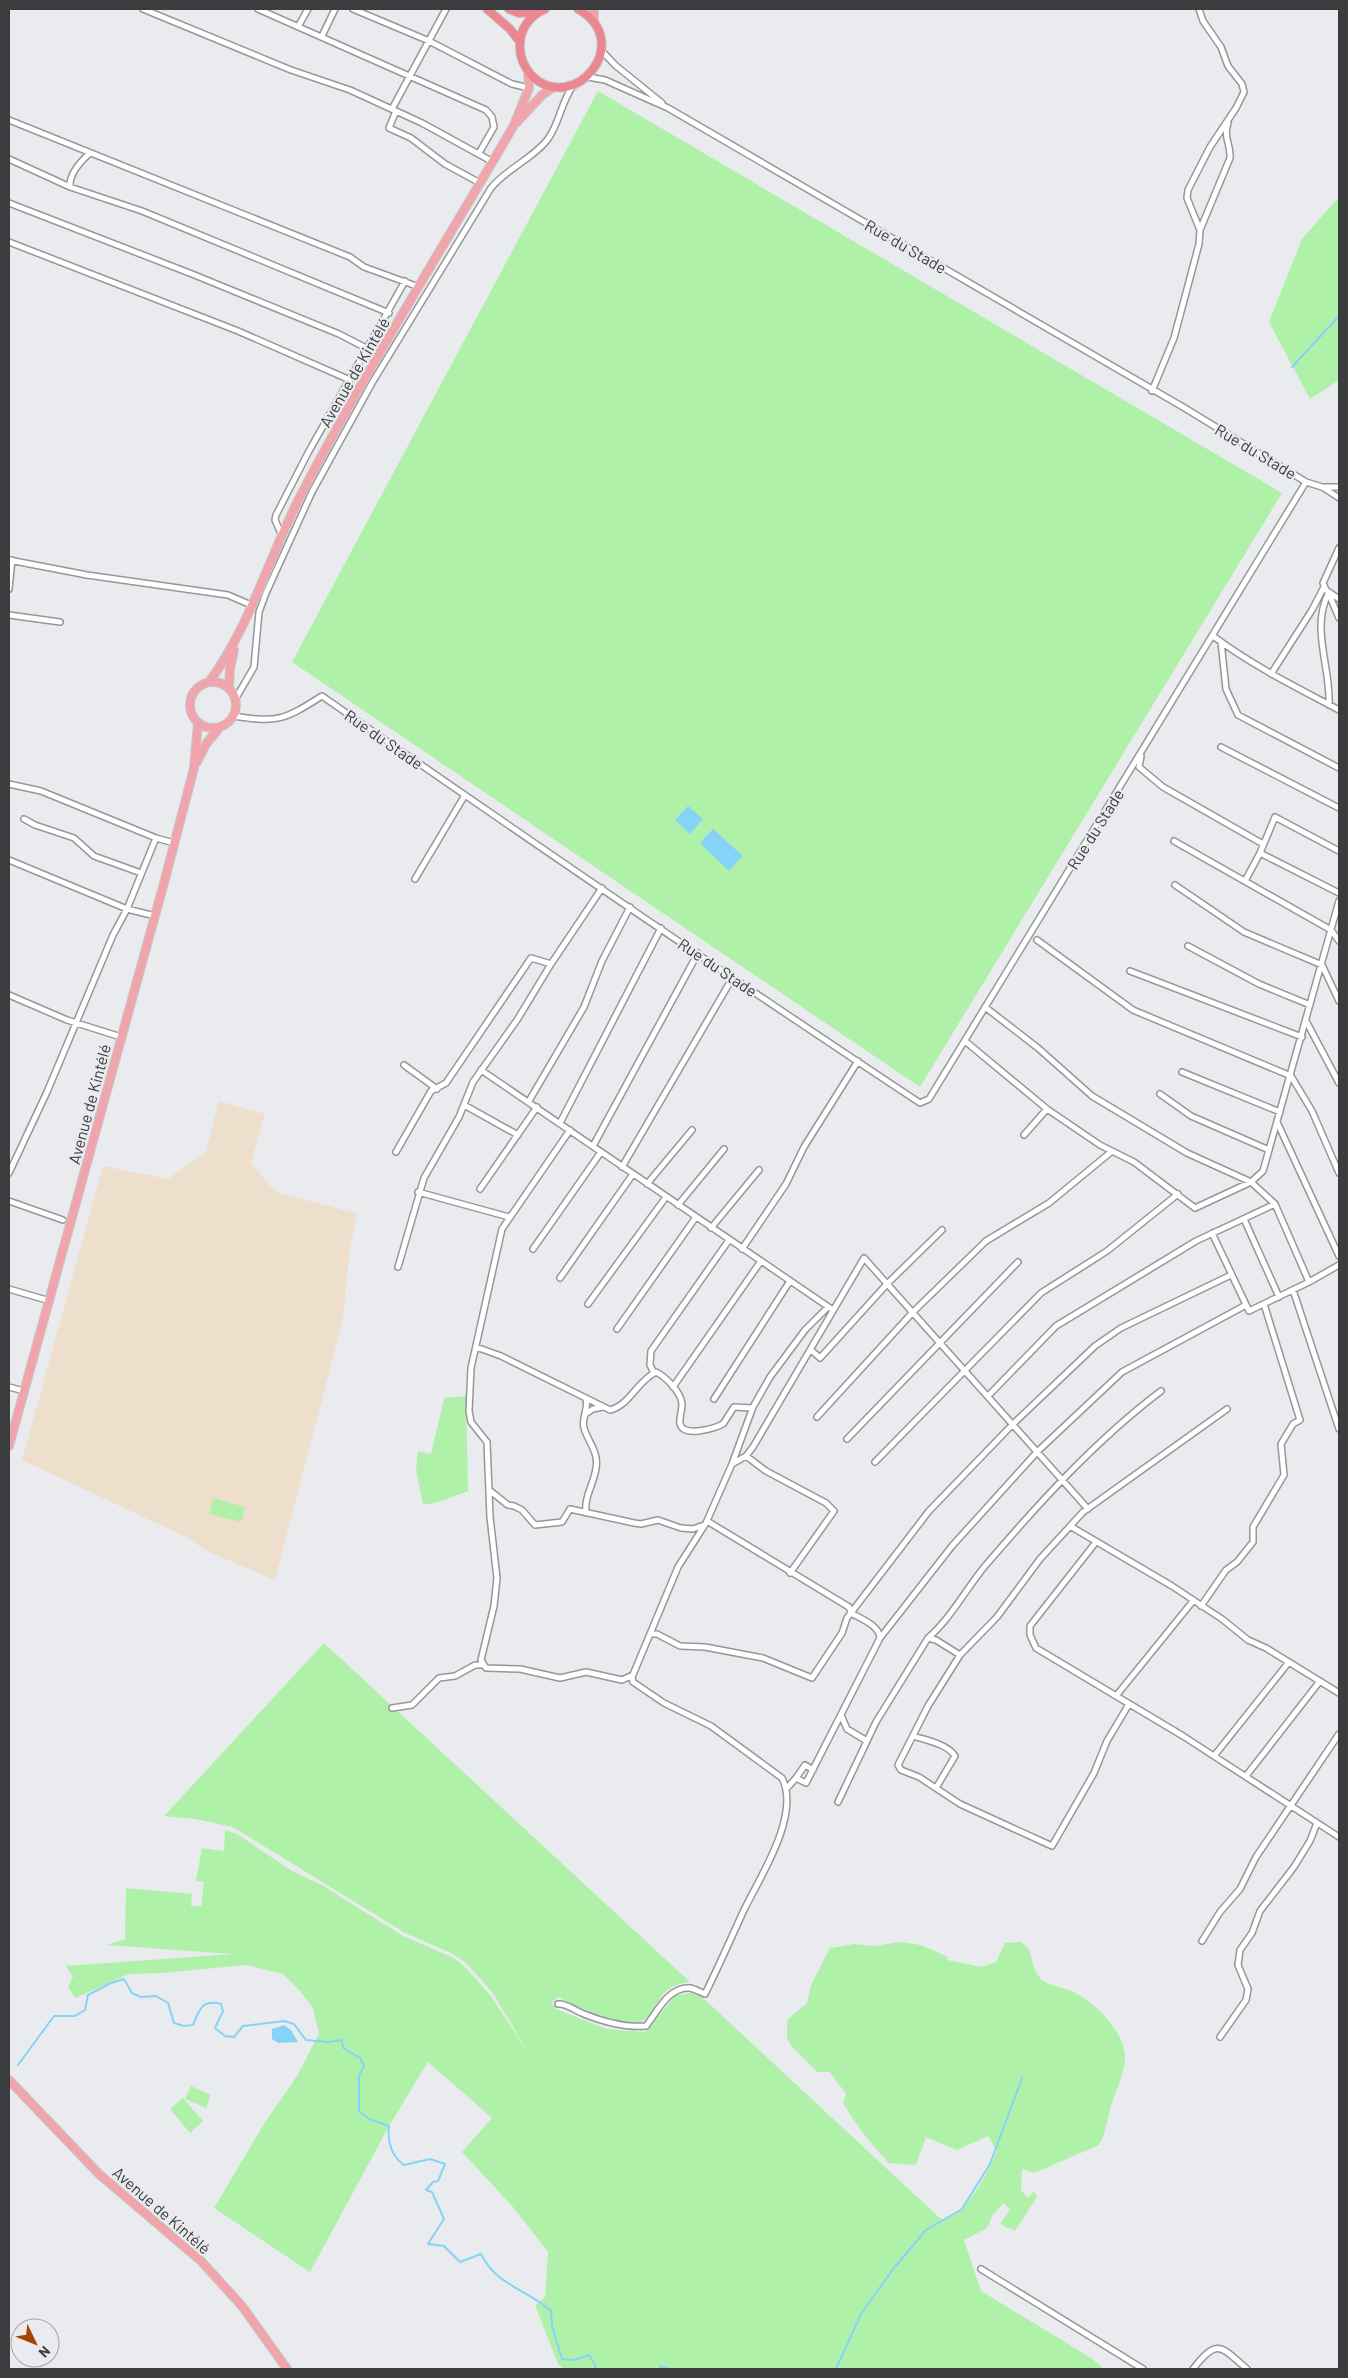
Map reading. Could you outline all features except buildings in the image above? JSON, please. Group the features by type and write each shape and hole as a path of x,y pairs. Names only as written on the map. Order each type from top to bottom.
{"highway":[{"path":"487,9 510,29 520,42"},
{"path":"509,9 519,13 537,12 545,9"},
{"path":"537,12 525,26 520,42 520,53 528,72 544,84 554,87 572,86 588,77 599,61 602,51 599,31 594,22 578,9"}],"main road":[{"path":"594,9 594,22"},
{"name":"Avenue de Kintélé","path":"9,1446 11,1430 50,1302 194,768 198,723 192,716 190,699 194,691 209,682 235,643 302,492 337,427 514,125 529,88 528,72"},
{"name":"Avenue de Kintélé","path":"514,125 542,95 554,87"},
{"name":"Avenue de Kintélé","path":"229,688 230,668 235,643"},
{"path":"209,682 223,684 229,688 236,698 234,716"},
{"name":"Avenue de Kintélé","path":"194,768 206,744 220,727 234,716"},
{"path":"198,723 213,728 220,727"},
{"name":"Avenue de Kintélé","path":"9,2080 99,2174 201,2261 242,2306 287,2369"}],"street":[{"path":"143,9 290,70 350,90 394,110 493,162"},
{"path":"258,9 410,75 489,113 494,126 479,153"},
{"path":"300,26 308,9"},
{"path":"322,36 335,9"},
{"path":"353,9 429,41 512,84 529,88"},
{"path":"446,9 410,75 394,110 390,128 411,138 445,164 480,183"},
{"path":"1199,9 1203,22 1221,47 1228,66 1242,84 1244,92 1230,118 1210,147 1188,190 1187,198 1200,230"},
{"name":"Rue du Stade","path":"602,51 635,83 668,108"},
{"name":"Rue du Stade","path":"234,716 264,721 279,720 291,716 322,696 858,1062 920,1102 924,1102 929,1098 965,1041 1306,482 1183,407 1152,391 668,108 605,80 588,77"},
{"path":"236,698 254,667 259,612 276,566 343,433 442,266 487,195 500,178 547,140 557,123 565,97 572,86"},
{"path":"1152,391 1174,338 1199,244 1200,230 1230,158 1225,137 1230,118"},
{"path":"9,120 350,257 364,267 420,287"},
{"path":"70,187 71,178 79,164 90,153"},
{"path":"9,159 70,187 142,212 389,313"},
{"path":"9,203 339,334 368,349"},
{"path":"9,242 238,331 350,380"},
{"path":"282,536 275,520 276,515 309,451 389,313 405,281"},
{"path":"1306,482 1324,487 1339,487"},
{"path":"1324,487 1339,498"},
{"path":"1339,548 1323,578 1339,618"},
{"path":"9,588 10,560 88,575 228,594 251,605"},
{"path":"1327,590 1339,599"},
{"path":"1272,674 1312,610 1327,590"},
{"path":"1327,590 1323,602 1320,637 1330,689 1328,705"},
{"path":"9,615 60,622"},
{"path":"1213,636 1272,674 1339,710"},
{"path":"1221,642 1226,689 1238,715 1339,768"},
{"path":"1221,747 1339,808"},
{"path":"1141,754 1139,767 1163,787 1263,844"},
{"path":"9,784 41,791 156,838 174,843"},
{"path":"415,878 465,795"},
{"path":"1245,881 1260,853 1275,817 1339,851"},
{"path":"24,819 35,825 74,838 94,856 141,873"},
{"path":"9,1172 113,935 127,909 156,838"},
{"path":"1174,841 1331,930 1339,941"},
{"path":"1260,853 1339,893"},
{"path":"9,860 127,909 155,916"},
{"path":"1175,885 1244,932 1322,964 1339,1001"},
{"path":"398,1267 418,1192 428,1169 445,1143 464,1105 473,1082 517,1020 551,964 602,888"},
{"path":"965,1041 1047,1109 1111,1152 1134,1162 1196,1208 1251,1182 1263,1171 1339,901"},
{"path":"529,1101 584,1007 602,961 630,907"},
{"path":"560,1123 661,928"},
{"path":"1037,940 1134,1010 1291,1076 1312,1111 1339,1173"},
{"path":"1188,946 1259,984 1310,1005"},
{"path":"593,1146 698,953"},
{"path":"396,1152 428,1095 446,1083 531,958 551,964"},
{"path":"1130,971 1302,1037"},
{"path":"622,1166 733,977"},
{"path":"9,995 76,1022 121,1037"},
{"path":"985,1007 1038,1048 1092,1096 1187,1153 1251,1182 1275,1204 1309,1282"},
{"path":"1306,1021 1339,1083"},
{"path":"742,1248 786,1184 804,1147 858,1062"},
{"path":"404,1065 437,1089"},
{"path":"481,1070 831,1309"},
{"path":"1182,1072 1280,1112"},
{"path":"1160,1094 1191,1116 1269,1150"},
{"path":"464,1105 518,1135"},
{"path":"480,1189 537,1107"},
{"path":"1024,1135 1047,1109"},
{"path":"1277,1122 1339,1256"},
{"path":"482,1665 481,1660 494,1606 497,1578 490,1517 487,1442 471,1422 469,1411 471,1368 502,1229 570,1130"},
{"path":"647,1184 692,1130"},
{"path":"678,1205 724,1149"},
{"path":"533,1249 602,1152"},
{"path":"817,1417 913,1312 986,1241 1049,1203 1111,1152"},
{"path":"711,1228 759,1170"},
{"path":"560,1278 633,1174"},
{"path":"418,1192 509,1217"},
{"path":"875,1462 1042,1293 1107,1250 1178,1194"},
{"path":"588,1304 666,1197"},
{"path":"9,1202 63,1220"},
{"path":"988,1396 1056,1326 1187,1246 1275,1204"},
{"path":"617,1329 696,1217"},
{"path":"1244,1219 1279,1297"},
{"path":"812,1350 820,1358 887,1284 942,1230"},
{"path":"1212,1233 1249,1311 1339,1265"},
{"path":"654,1373 650,1365 651,1351 729,1240"},
{"path":"732,1464 746,1456 812,1350 831,1309 864,1258 1088,1509"},
{"path":"673,1387 761,1261"},
{"path":"846,1439 939,1341 1018,1262"},
{"path":"650,1634 657,1634 680,1646 705,1647 763,1658 812,1678 842,1633 851,1613 929,1511 1013,1424 1095,1346 1121,1328 1231,1275"},
{"path":"714,1399 790,1281"},
{"path":"9,1290 50,1302"},
{"path":"1293,1290 1339,1429"},
{"path":"1201,1606 1226,1570 1236,1562 1253,1542 1254,1528 1284,1475 1281,1444 1293,1424 1300,1420 1264,1304"},
{"path":"796,1778 806,1783 880,1638 904,1604 952,1546 1038,1452 1122,1372 1246,1305"},
{"path":"787,1788 782,1778 774,1770 711,1726 647,1694 633,1682 633,1674 678,1567 705,1523 732,1464 752,1408 780,1363 805,1330 831,1309"},
{"path":"476,1347 501,1356 610,1410 618,1408 643,1379 654,1373 661,1374 673,1387 682,1404 680,1423 682,1428 688,1431 699,1431 723,1424 734,1407 752,1408"},
{"path":"9,1387 24,1391"},
{"path":"838,1802 876,1722 928,1638 939,1629 986,1566 1036,1507 1124,1419 1161,1391"},
{"path":"586,1398 587,1413 584,1427 597,1457 596,1469 585,1500 586,1513"},
{"path":"587,1413 593,1409 603,1407"},
{"path":"1129,1704 1107,1741 1094,1773 1052,1846 972,1810 918,1777 901,1770 898,1765 928,1706 960,1655 997,1617 1040,1559 1070,1526 1088,1509 1228,1409"},
{"path":"746,1456 766,1471 826,1503 834,1511 790,1573"},
{"path":"489,1490 508,1505 522,1510 535,1525 562,1522 570,1509 641,1524 658,1520 682,1528 693,1529 705,1523 729,1533 790,1573 817,1586 849,1607 856,1607"},
{"path":"1070,1526 1201,1606 1248,1640 1266,1648 1339,1693"},
{"path":"1096,1542 1030,1626 1030,1635 1036,1648 1214,1756 1339,1837"},
{"path":"1116,1696 1193,1601"},
{"path":"849,1607 851,1613 880,1632 880,1638"},
{"path":"928,1638 936,1640 960,1655"},
{"path":"1214,1756 1289,1662"},
{"path":"392,1708 412,1704 439,1678 455,1676 474,1664 492,1669 537,1671 560,1678 586,1672 622,1680 633,1674"},
{"path":"1246,1776 1320,1681"},
{"path":"840,1715 847,1729 867,1741"},
{"path":"1202,1941 1220,1912 1240,1890 1256,1857 1339,1734"},
{"path":"913,1736 934,1742 952,1752 955,1756 936,1788"},
{"path":"558,2004 562,2003 582,2014 612,2024 640,2027 646,2026 668,1997 682,1988 693,1988 705,1994 754,1891 768,1866 781,1831 787,1788 805,1765 813,1770"},
{"path":"1220,2037 1246,2000 1248,1989 1238,1965 1240,1950 1252,1933 1260,1911 1294,1867 1310,1841 1317,1823"},
{"path":"981,2269 1142,2369"},
{"path":"1193,2369 1204,2355 1216,2348 1223,2349 1247,2369"}],"shaded area":[{"path":"219,1101 265,1114 251,1163 276,1192 358,1214 350,1246 343,1319 275,1580 209,1552 186,1537 22,1460 103,1166 168,1179 206,1152"}],"green space":[{"path":"598,91 1282,493 920,1087 292,662"},
{"path":"1339,197 1339,380 1310,399 1269,322 1302,239"},
{"path":"466,1396 468,1491 439,1502 423,1505 416,1470 418,1451 431,1454 444,1398"},
{"path":"213,1498 245,1507 241,1522 209,1514"},
{"path":"324,1643 690,1982 679,1984 666,1991 645,2019 637,2023 615,2021 602,2017 558,1997 551,2003 556,2009 607,2029 645,2032 676,1995 690,1993 702,1997 942,2220 961,2209 969,2201 982,2182 997,2151 988,2136 957,2150 926,2137 916,2165 889,2163 864,2134 848,2111 843,2103 846,2094 830,2072 817,2072 792,2047 787,2038 787,2020 807,2003 811,1985 830,1948 854,1944 874,1946 900,1942 921,1945 948,1957 947,1960 982,1967 996,1962 1005,1943 1021,1942 1030,1950 1033,1964 1041,1979 1079,1995 1102,2013 1120,2039 1124,2049 1125,2063 1099,2145 1034,2173 1022,2169 1021,2190 1028,2198 1034,2191 1037,2197 1015,2231 1000,2224 1010,2209 1003,2203 993,2215 987,2228 964,2240 981,2291 1091,2358 1104,2369 564,2369 558,2364 535,2305 545,2297 548,2252 513,2207 462,2152 492,2118 428,2062 389,2126 310,2272 214,2208 264,2124 297,2076 319,2034 313,2008 283,1974 246,1965 163,1973 129,1974 75,1998 68,1987 73,1977 66,1966 232,1954 107,1945 125,1939 126,1888 192,1894 191,1906 201,1906 204,1882 196,1881 202,1848 224,1851 225,1830 237,1834 292,1871 322,1885 403,1936 454,1958 466,1968 490,1995 528,2052 493,1993 465,1962 451,1953 405,1933 233,1827 195,1819 164,1816"},
{"path":"191,2086 211,2095 206,2108 185,2099"},
{"path":"183,2098 203,2121 190,2133 170,2109"}],"water":[{"path":"688,806 703,819 690,834 675,820"},
{"path":"713,829 743,856 729,871 700,843"},
{"path":"284,2025 291,2030 298,2042 278,2043 272,2039 272,2029"}],"waterway":[{"path":"1292,367 1339,316"},
{"path":"18,2065 54,2016 75,2016 85,2010 88,1995 111,1983 124,1979 132,1993 141,1997 156,1996 168,2003 174,2023 184,2026 193,2025 199,2010 205,2004 215,2003 221,2004 223,2011 215,2028 225,2036 234,2037 243,2026 284,2021 294,2024 306,2040 328,2042 342,2040 343,2048 360,2058 364,2066 359,2076 359,2111 369,2119 389,2126 389,2142 396,2157 404,2165 430,2159 445,2164 438,2181 433,2182 426,2190 432,2192 444,2219 428,2244 444,2246 460,2262 481,2254 487,2264 503,2280 551,2311 552,2326 562,2359 575,2360 589,2355 596,2366 594,2369"},
{"path":"836,2369 861,2314 894,2268 926,2230 962,2209 990,2164 1022,2078"},
{"path":"659,2369 661,2366 668,2369"}]}
